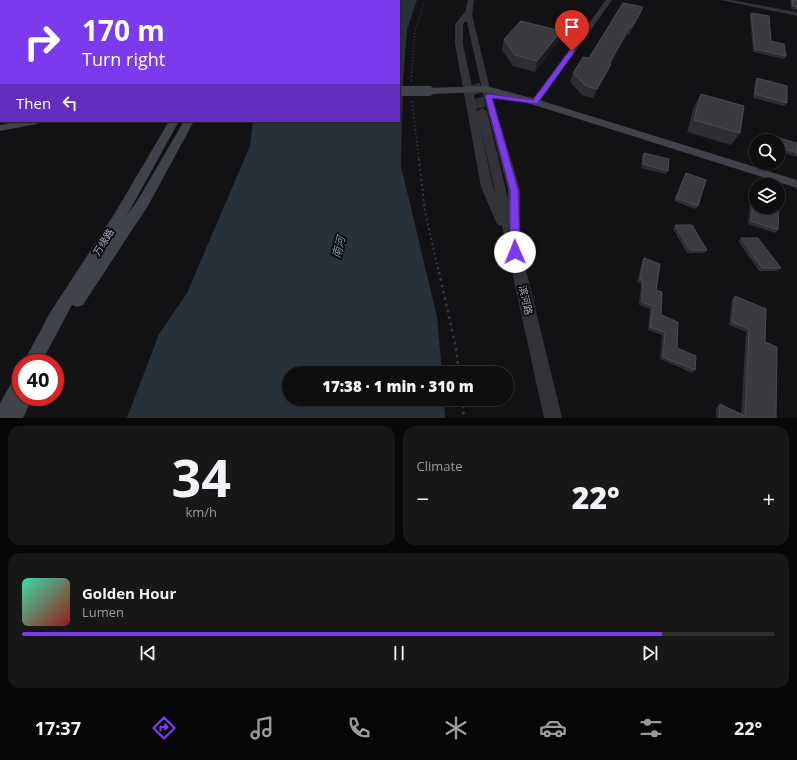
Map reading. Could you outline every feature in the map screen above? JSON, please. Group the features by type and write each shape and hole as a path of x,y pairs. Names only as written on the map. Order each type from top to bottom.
{"main road":[{"path":"400,97 471,90 535,102 797,184"},
{"path":"400,91 429,94"},
{"path":"0,128 32,122"},
{"path":"63,314 112,210 163,122"},
{"name":"万缘路","path":"46,354 63,314 173,122"},
{"name":"万缘路","path":"38,354 180,122"},
{"path":"63,314 144,201 188,122"},
{"path":"2,418 12,400"},
{"path":"13,418 19,406"}],"street":[{"path":"471,0 468,13 459,24 459,44 471,90 487,187 515,252"},
{"path":"535,102 609,0"},
{"path":"723,0 797,14"},
{"path":"468,13 487,92 514,190 515,252"},
{"name":"滨河路","path":"482,111 553,418"}],"path":[{"path":"410,86 415,30 425,0"},
{"path":"411,94 424,212 456,348 458,366"},
{"path":"463,406 464,418"}],"water":[{"name":"南河","path":"400,0 417,0 407,30 403,80 401,166 437,317 441,366 282,366 282,406 444,406 445,418 127,418 159,334 187,293 250,146 253,122 400,122"}],"building":[{"path":"792,0 797,0 797,7 793,6"},
{"path":"623,3 643,7 632,27 630,26 597,89 586,86 573,73 583,57 589,58"},
{"path":"751,13 769,16 771,41 784,44 786,56 755,49"},
{"path":"521,21 561,31 537,61 515,55 504,39"},
{"path":"757,78 787,86 787,103 755,94"},
{"path":"701,94 744,106 740,133 694,120"},
{"path":"785,140 797,143 797,153 785,149"},
{"path":"644,153 669,159 668,171 643,164"},
{"path":"686,173 706,180 698,206 676,198"},
{"path":"752,214 778,214 778,230 751,221"},
{"path":"675,225 692,225 707,250 690,250"},
{"path":"741,238 758,238 781,268 762,268"},
{"path":"644,258 660,264 656,290 662,292 661,315 678,322 677,348 696,356 695,370 663,357 665,332 650,327 653,306 642,302 643,280 640,279"},
{"path":"735,296 766,309 765,342 777,347 776,418 719,418 720,404 745,416 749,329 732,322"}],"tunnel":[{"path":"475,84 482,111"}],"route":[{"path":"515,252 514,190 488,96 535,102 572,51"}]}
